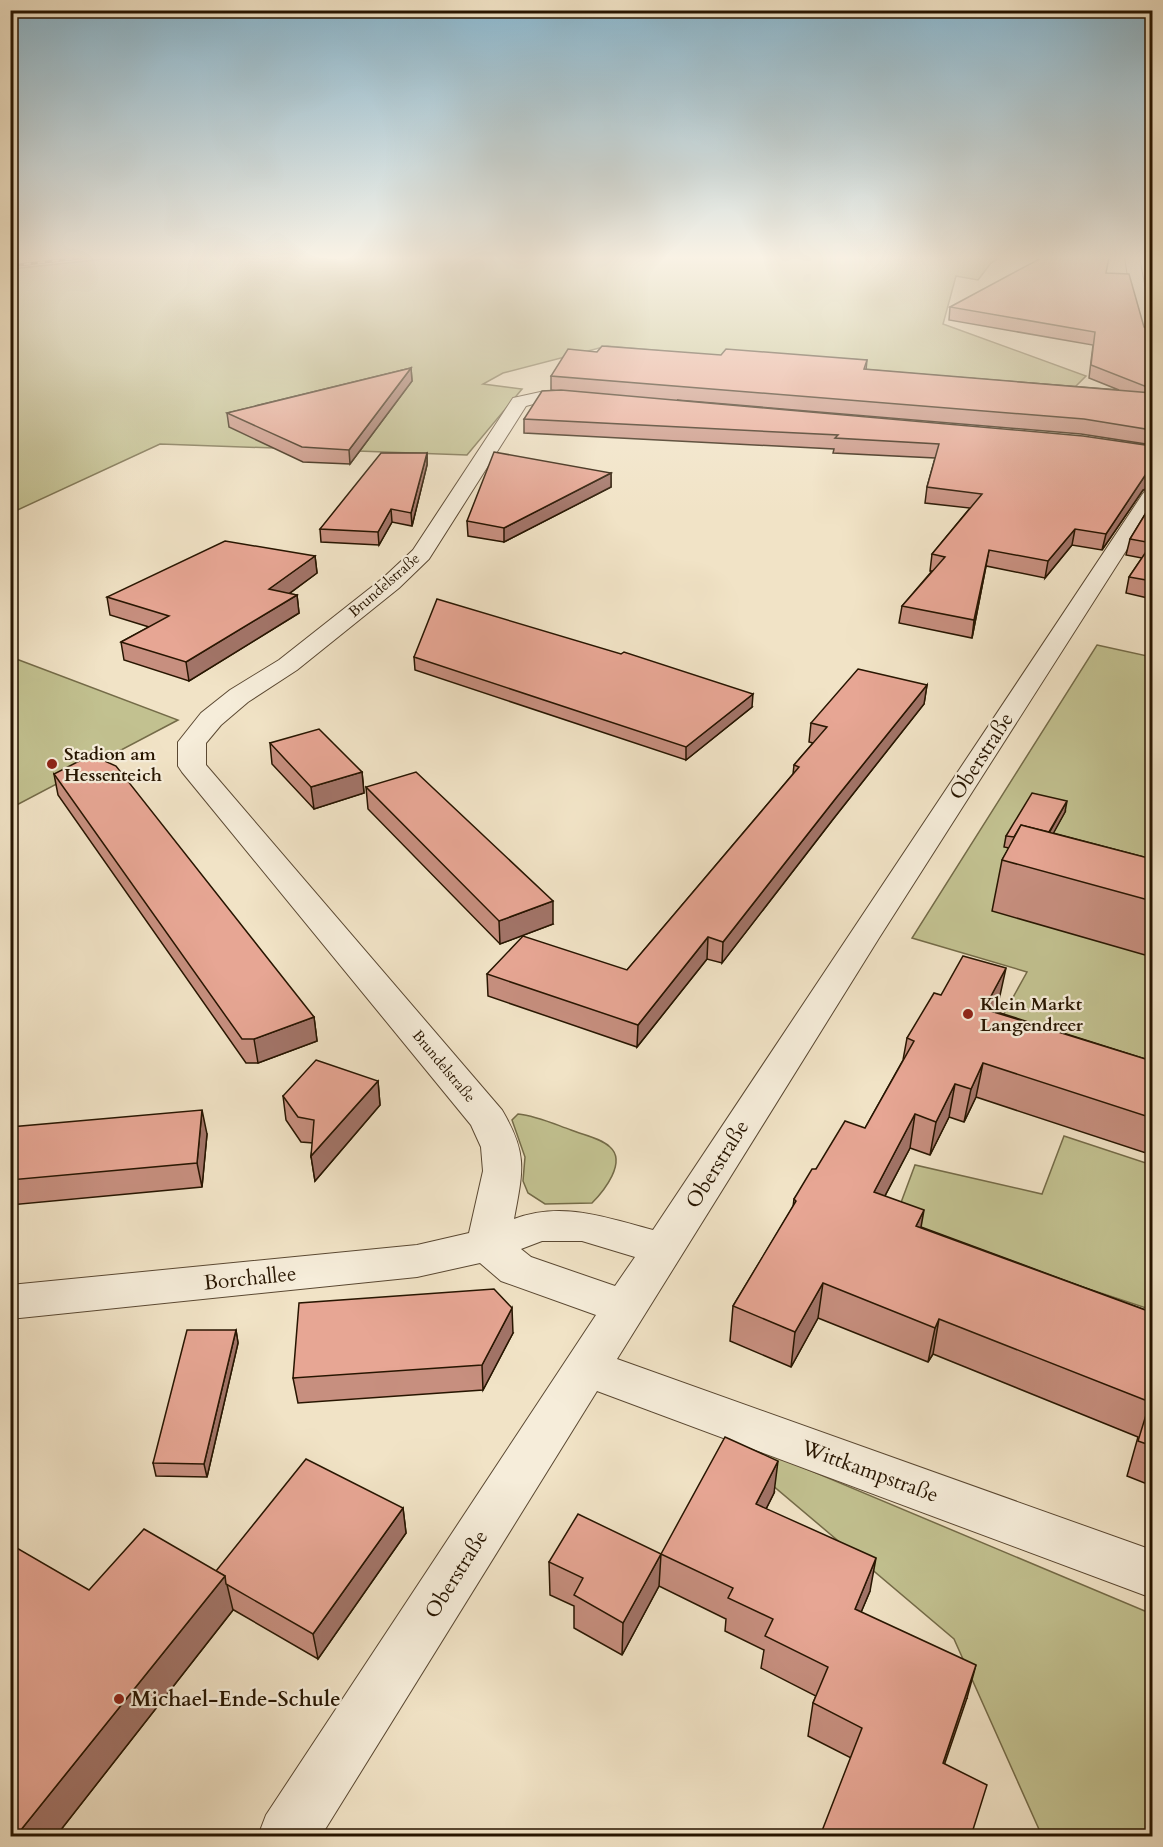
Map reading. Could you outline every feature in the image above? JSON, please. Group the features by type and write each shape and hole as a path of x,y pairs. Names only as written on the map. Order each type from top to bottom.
{"street":[{"name":"Brundelstraße","path":"488,1245 503,1172 501,1147 488,1119 192,766 192,742 211,719 239,696 288,665 391,583 421,554 519,402 545,396 606,401"},
{"name":"Oberstraße","path":"287,1836 862,938 1152,495"},
{"name":"Borchallee","path":"10,1302 417,1261 488,1245 539,1226 582,1226 664,1249"},
{"path":"488,1245 516,1269 627,1308"},
{"name":"Wittkampstraße","path":"588,1368 1152,1574"}],"shaded area":[{"path":"11,343 996,343 1086,376 1074,388 607,346 503,373 483,384 522,389 467,455 160,444 11,513"},
{"path":"1097,645 1152,657 1152,1089 990,1039 1027,972 912,938"},
{"name":"Stadion am Hessenteich","path":"11,657 178,720 11,808"},
{"path":"518,1114 539,1118 602,1141 615,1153 615,1168 612,1176 592,1203 545,1204 528,1193 523,1181 525,1157 512,1120"},
{"path":"1064,1136 1152,1165 1152,1310 893,1224 915,1165 1042,1194"},
{"path":"740,1441 1152,1614 1152,1836 1042,1836 954,1639 732,1451"}],"building":[{"path":"1094,343 1152,343 1152,389 1091,365"},
{"path":"602,346 721,355 726,349 867,360 864,369 1152,393 1152,430 1084,419 551,376 568,349 597,352"},
{"path":"411,368 349,450 302,447 227,413"},
{"path":"561,390 1083,436 1152,446 1152,473 1146,474 1106,534 1075,529 1048,561 989,550 974,620 902,606 945,557 932,554 982,494 927,487 939,444 835,438 838,435 524,419 542,391"},
{"path":"494,452 611,473 504,528 467,521"},
{"path":"381,453 427,453 411,513 391,509 378,532 320,529"},
{"path":"1152,503 1152,543 1130,539"},
{"path":"225,541 315,556 269,589 297,595 186,662 121,642 169,616 107,597"},
{"path":"1152,543 1152,581 1129,577"},
{"path":"437,599 621,654 624,652 753,694 686,747 414,657"},
{"path":"858,669 927,685 723,942 708,937 638,1025 487,974 523,936 627,970 799,767 794,765 827,727 811,723"},
{"path":"319,729 362,772 311,787 270,743"},
{"path":"91,755 116,766 314,1017 254,1039 242,1039 54,774"},
{"path":"416,772 553,901 499,921 366,787"},
{"path":"1032,793 1067,801 1049,832 1021,825 1014,837 1006,836"},
{"path":"1021,825 1152,859 1152,901 1002,860"},
{"path":"963,956 1006,968 984,1009 1152,1061 1152,1118 983,1063 971,1089 955,1084 936,1122 915,1114 874,1192 924,1210 916,1226 1148,1311 1152,1298 1152,1446 1138,1441 1150,1402 939,1319 935,1328 823,1283 795,1332 733,1306 796,1201 794,1199 812,1169 816,1169 845,1121 865,1128 914,1041 907,1038 934,993 941,995"},
{"path":"316,1060 378,1081 311,1156 314,1120 298,1117 283,1096"},
{"path":"202,1110 197,1163 10,1180 10,1127"},
{"path":"494,1289 512,1308 482,1365 293,1378 299,1303"},
{"path":"187,1330 236,1330 204,1464 153,1463"},
{"path":"725,1437 778,1461 756,1504 876,1558 855,1609 976,1665 943,1763 987,1785 971,1836 820,1836 862,1728 813,1703 828,1667 765,1636 773,1619 728,1598 733,1588 661,1554"},
{"path":"306,1459 403,1508 313,1634 226,1584 225,1576 216,1571"},
{"path":"578,1514 661,1554 623,1623 574,1595 583,1578 549,1562"},
{"path":"144,1529 225,1576 16,1836 10,1836 10,1544 89,1590"}],"place":[{"name":"Stadion am Hessenteich","path":"52,764"},
{"name":"Klein Markt Langendreer","path":"968,1014"},
{"name":"Michael-Ende-Schule","path":"119,1699"}]}
